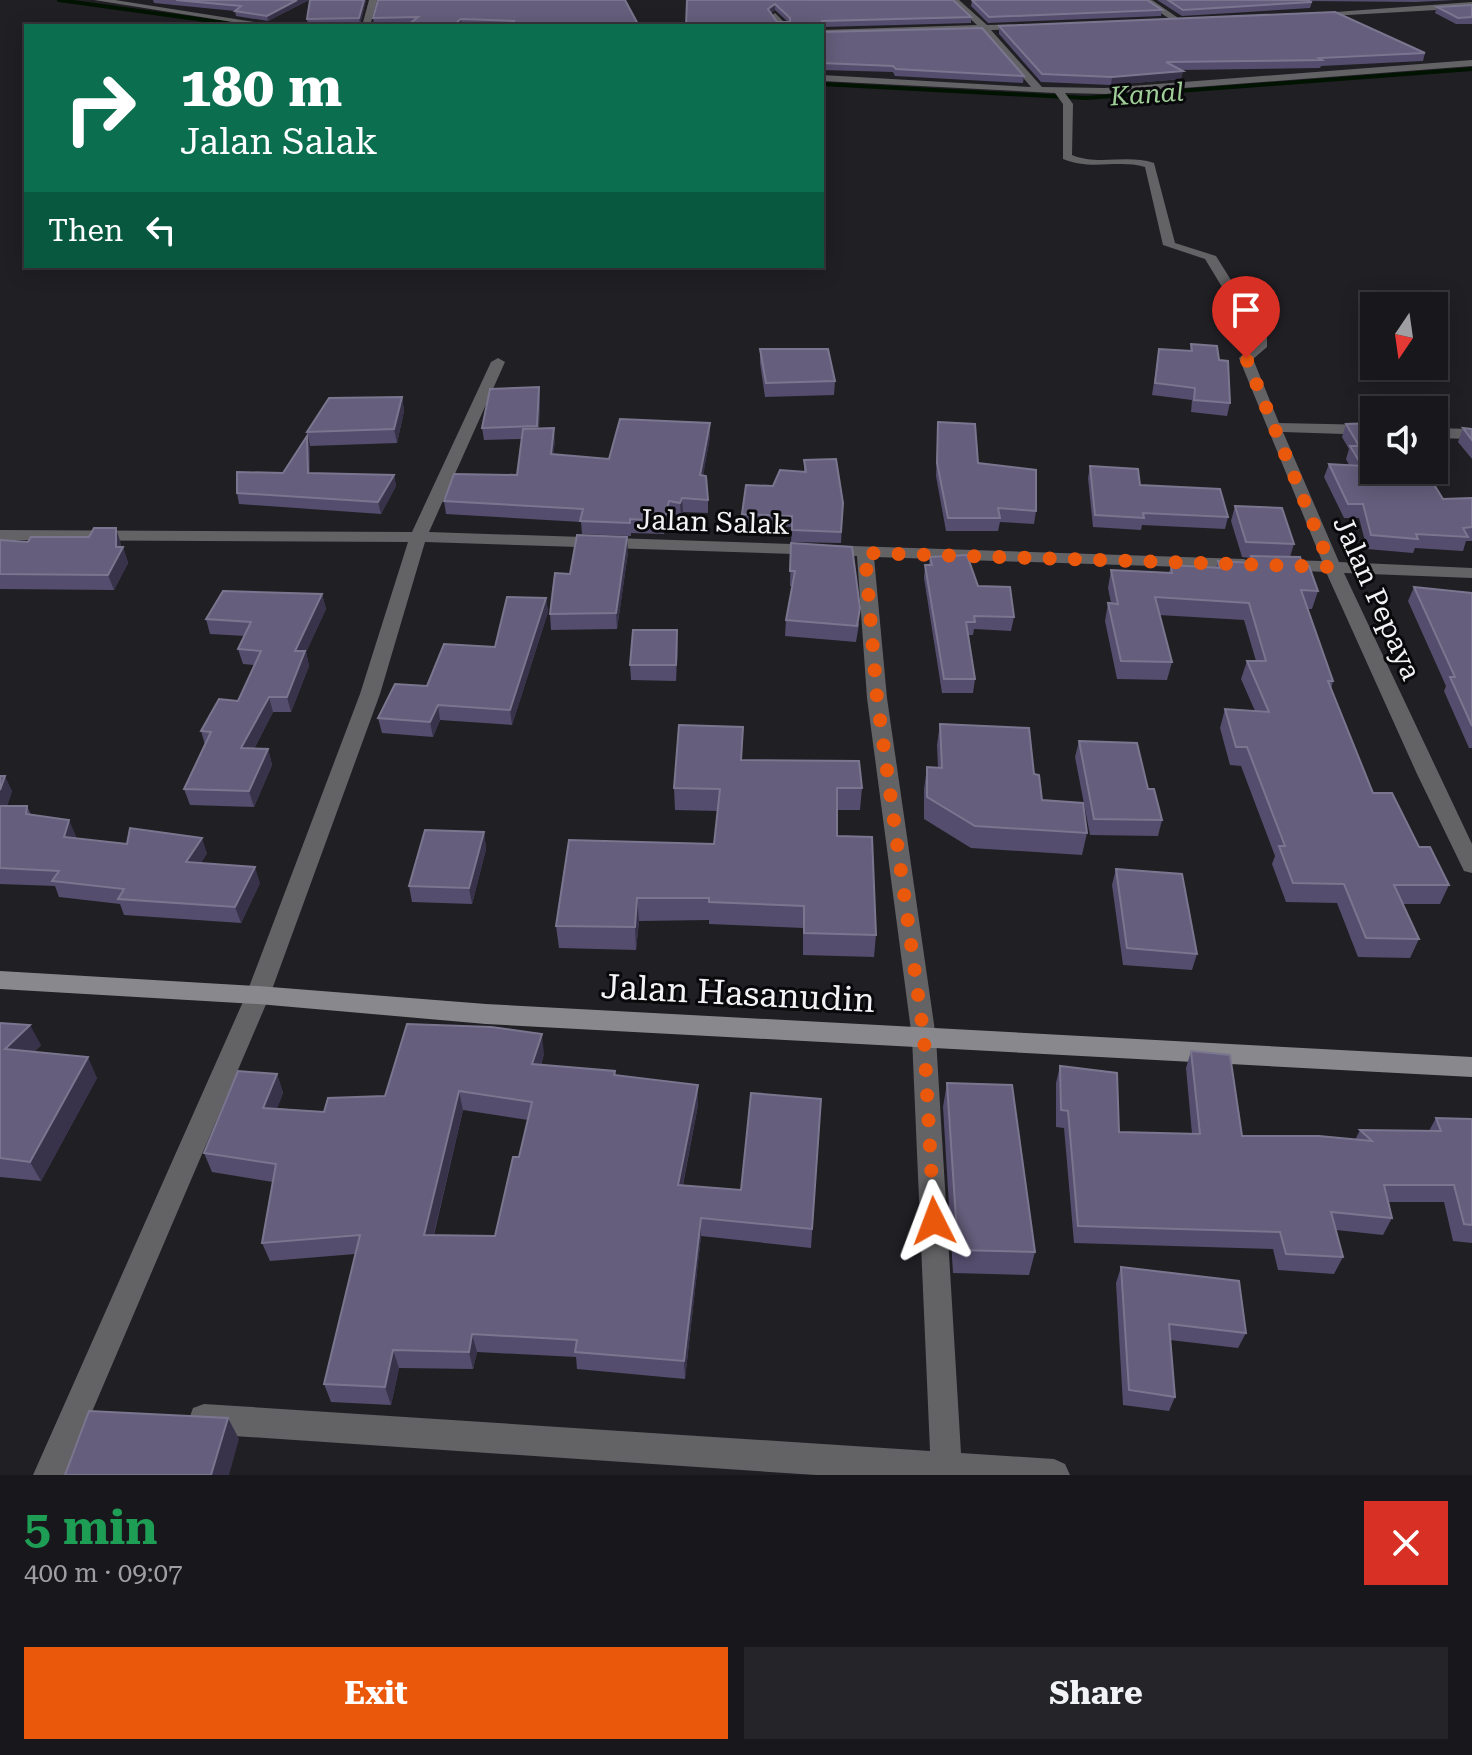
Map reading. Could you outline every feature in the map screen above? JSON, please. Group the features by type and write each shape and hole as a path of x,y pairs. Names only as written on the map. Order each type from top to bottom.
{"main road":[{"name":"Jalan Hasanudin","path":"0,980 258,995 486,1014 1472,1067"}],"street":[{"path":"98,0 262,24"},
{"path":"367,24 373,0"},
{"path":"1146,0 1180,22"},
{"path":"1346,0 1367,11"},
{"path":"955,1 969,1"},
{"path":"955,1 984,27 1039,90"},
{"path":"1308,14 1472,5"},
{"path":"775,16 782,24"},
{"path":"1155,23 1192,21"},
{"path":"824,33 1042,26"},
{"path":"824,78 1059,92 1105,91 1472,63"},
{"name":"Jalan Pepaya","path":"1059,92 1068,104 1067,157 1087,163 1138,161 1150,165 1169,245 1210,256 1260,338 1260,347 1246,358 1273,427 1331,567 1472,865"},
{"path":"49,1475 258,995 370,694 418,537 498,362"},
{"path":"1273,427 1360,430"},
{"path":"1448,433 1472,434"},
{"name":"Jalan Salak","path":"0,535 418,537 1472,573"},
{"path":"865,553 877,698 924,1038 947,1470"},
{"path":"76,1410 107,1412"},
{"path":"171,1416 1054,1475"}],"building":[{"path":"176,0 297,0 267,16 235,11 241,6"},
{"path":"310,0 364,0 359,18 307,19"},
{"path":"378,0 625,0 638,24 512,24 514,21 461,19 455,24 409,24 418,17 373,18"},
{"path":"687,0 953,0 971,17 822,21 821,24 686,24","holes":["775,4 790,18 790,22 777,22 768,9"]},
{"path":"972,0 1147,0 1162,10 989,17"},
{"path":"1168,0 1306,0 1312,2 1183,10"},
{"path":"1472,5 1472,17 1458,18 1437,7"},
{"path":"1335,12 1425,53 1319,58 1322,60 1166,62 1183,71 1112,77 1042,74 999,26"},
{"path":"982,28 1024,76 824,63 824,32"},
{"path":"1191,344 1217,346 1219,360 1228,361 1230,403 1194,400 1195,388 1155,383 1159,349 1192,351"},
{"path":"760,349 828,349 835,381 766,383"},
{"path":"539,387 537,426 482,428 490,389"},
{"path":"402,397 394,429 307,432 329,398"},
{"path":"620,419 710,423 700,475 706,476 708,500 682,498 680,503 669,501 664,521 630,519 630,523 580,521 583,509 444,501 454,474 517,475 523,429 554,428 551,454 609,459"},
{"path":"938,422 975,424 978,463 1036,470 1036,511 998,508 1000,518 948,518 937,463"},
{"path":"1346,424 1360,424 1360,463 1350,446 1359,446"},
{"path":"1463,428 1472,429 1472,440"},
{"path":"307,436 308,473 394,475 378,502 237,493 237,472 283,473"},
{"path":"836,459 843,503 841,532 792,530 792,516 742,514 746,485 773,486 780,470 806,472 804,460"},
{"path":"1329,464 1360,466 1360,484 1434,484 1443,499 1472,498 1472,527 1463,528 1468,537 1416,534 1418,539 1371,535 1363,504 1348,504"},
{"path":"1090,466 1138,469 1140,485 1220,489 1228,517 1143,513 1144,518 1095,515"},
{"path":"1235,506 1282,508 1294,544 1246,542"},
{"path":"94,528 116,528 116,547 123,547 108,575 0,574 0,540 28,542 31,537 89,537"},
{"path":"577,535 627,537 616,613 550,614 555,573 570,574"},
{"path":"791,543 852,547 860,608 857,626 786,620 795,571 790,571"},
{"path":"967,555 978,586 1010,587 1014,617 974,616 975,622 966,622 975,679 944,679 925,565 932,565 930,557"},
{"path":"1251,556 1300,557 1303,566 1309,566 1318,591 1301,590 1333,681 1328,681 1373,793 1392,793 1419,847 1430,847 1449,885 1394,885 1419,939 1366,938 1344,884 1293,883 1279,846 1285,846 1247,747 1236,747 1225,709 1269,712 1247,661 1266,661 1249,603 1155,597 1172,662 1121,661 1108,603 1118,604 1111,570 1172,573 1171,565 1220,568 1218,561 1253,563"},
{"path":"1414,587 1472,593 1472,726 1450,677 1455,677"},
{"path":"223,591 322,594 295,651 305,651 287,697 269,697 241,748 268,749 249,791 184,789 211,732 201,731 219,699 238,701 261,651 238,649 251,622 206,619"},
{"path":"507,597 546,598 510,710 438,705 430,722 378,718 395,684 427,686 444,644 495,647"},
{"path":"633,630 677,630 676,665 630,665"},
{"path":"940,724 1029,728 1034,774 1039,775 1042,800 1083,803 1087,833 975,826 927,797 927,767 942,768"},
{"path":"679,725 743,727 741,760 859,761 862,788 837,788 837,836 872,837 876,935 804,933 804,906 709,902 709,898 637,898 635,927 556,926 569,840 714,844 720,789 674,788"},
{"path":"1079,741 1137,743 1148,789 1154,789 1162,820 1094,819"},
{"path":"0,806 27,806 26,814 69,820 64,837 127,844 130,828 202,838 186,862 255,867 235,907 118,899 124,889 52,881 59,871 0,868"},
{"path":"425,830 484,832 469,888 409,886"},
{"path":"1116,869 1182,874 1197,954 1127,948"},
{"path":"0,1023 30,1025 5,1049 88,1057 30,1162 0,1158"},
{"path":"407,1024 491,1027 542,1034 532,1064 615,1071 614,1075 698,1085 678,1185 741,1190 751,1093 821,1099 812,1229 701,1218 684,1361 575,1352 577,1340 472,1334 469,1352 393,1350 385,1387 324,1384 360,1235 262,1243 276,1164 204,1153 238,1071 277,1074 263,1108 324,1112 328,1098 385,1096","holes":["459,1091 532,1102 519,1157 513,1157 495,1236 424,1235"]},
{"path":"1191,1051 1230,1055 1242,1136 1319,1136 1372,1141 1360,1130 1441,1131 1436,1118 1472,1119 1472,1225 1464,1224 1454,1185 1384,1185 1392,1218 1331,1212 1343,1257 1286,1254 1280,1232 1078,1226 1068,1111 1061,1110 1060,1066 1117,1073 1119,1132 1200,1134"},
{"path":"947,1083 1012,1085 1035,1252 958,1250"},
{"path":"1121,1267 1239,1281 1246,1333 1169,1324 1175,1397 1129,1390"},
{"path":"89,1411 228,1418 211,1475 65,1475"}],"waterway":[{"name":"Kanal","path":"59,0 233,24"},
{"name":"Kanal","path":"824,84 1086,98 1472,69"}],"route":[{"path":"934,1221 924,1038 877,698 865,553 1331,567 1246,358"}]}
